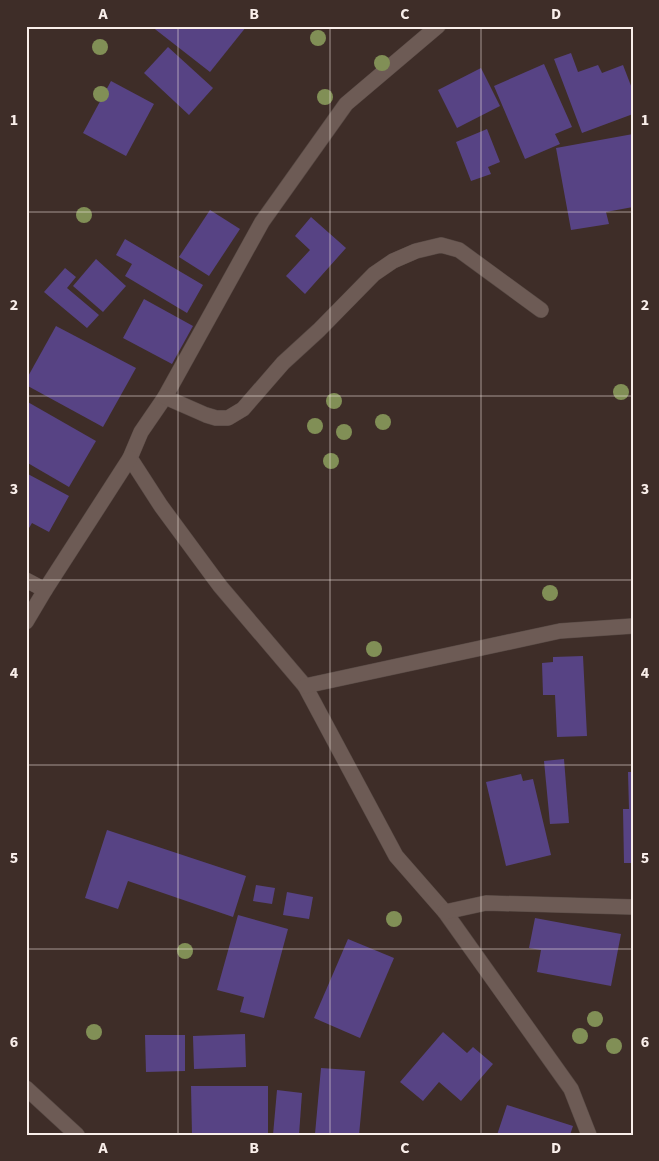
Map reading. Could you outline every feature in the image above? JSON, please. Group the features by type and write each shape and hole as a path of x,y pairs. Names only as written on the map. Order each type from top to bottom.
{"street":[{"path":"26,622 130,458 141,432 165,397 262,222 346,104 438,26"},
{"path":"165,397 206,415 216,418 228,418 243,409 283,363 319,330 374,274 393,261 416,251 441,245 459,250 541,310"},
{"path":"130,458 160,506 220,586 305,686 396,856 445,912 571,1089 589,1135"},
{"path":"26,580 45,590"},
{"path":"305,686 560,632 633,626"},
{"path":"445,912 486,903 633,907"},
{"path":"26,1088 78,1135"}],"building":[{"path":"151,26 245,26 246,27 210,72"},
{"path":"168,47 213,88 189,115 144,73"},
{"path":"571,53 578,72 598,65 602,73 623,65 633,91 633,114 582,133 554,59"},
{"path":"544,64 572,127 555,134 560,144 525,159 494,86"},
{"path":"481,68 500,106 457,128 438,90"},
{"path":"111,81 154,104 126,156 83,133"},
{"path":"487,129 500,162 488,167 491,174 471,181 456,142"},
{"path":"633,134 633,207 606,212 609,224 571,230 556,148"},
{"path":"210,210 240,229 209,276 179,257"},
{"path":"311,217 346,248 305,294 286,276 310,250 295,236"},
{"path":"125,239 203,285 187,313 125,276 132,264 116,255"},
{"path":"96,259 126,286 103,312 73,286"},
{"path":"65,268 76,277 67,288 99,315 87,328 44,292"},
{"path":"144,299 193,326 172,364 123,338"},
{"path":"56,326 136,368 103,427 26,385 26,380"},
{"path":"26,401 96,441 69,487 26,462"},
{"path":"26,473 69,496 49,532 32,523 26,533"},
{"path":"583,656 587,736 557,737 555,695 543,695 542,663 553,662 553,657"},
{"path":"564,759 569,823 550,824 544,761"},
{"path":"628,772 633,772 633,863 624,863 623,809 629,809"},
{"path":"521,774 523,781 533,779 551,855 506,866 486,782"},
{"path":"107,830 246,876 233,917 128,881 118,909 85,898"},
{"path":"256,885 275,888 272,904 253,901"},
{"path":"287,892 313,897 309,919 283,915"},
{"path":"238,915 288,929 264,1018 240,1012 244,997 217,990"},
{"path":"535,918 621,934 611,986 537,972 541,950 529,948"},
{"path":"348,939 394,958 360,1038 314,1018"},
{"path":"443,1032 467,1053 473,1047 493,1064 461,1101 439,1082 423,1101 400,1082"},
{"path":"245,1034 246,1067 194,1069 193,1036"},
{"path":"145,1035 185,1035 185,1071 146,1072"},
{"path":"321,1068 365,1071 359,1135 315,1134"},
{"path":"191,1086 268,1086 268,1135 192,1135"},
{"path":"277,1090 302,1093 299,1135 273,1135"},
{"path":"507,1105 573,1126 570,1135 497,1135"}]}
